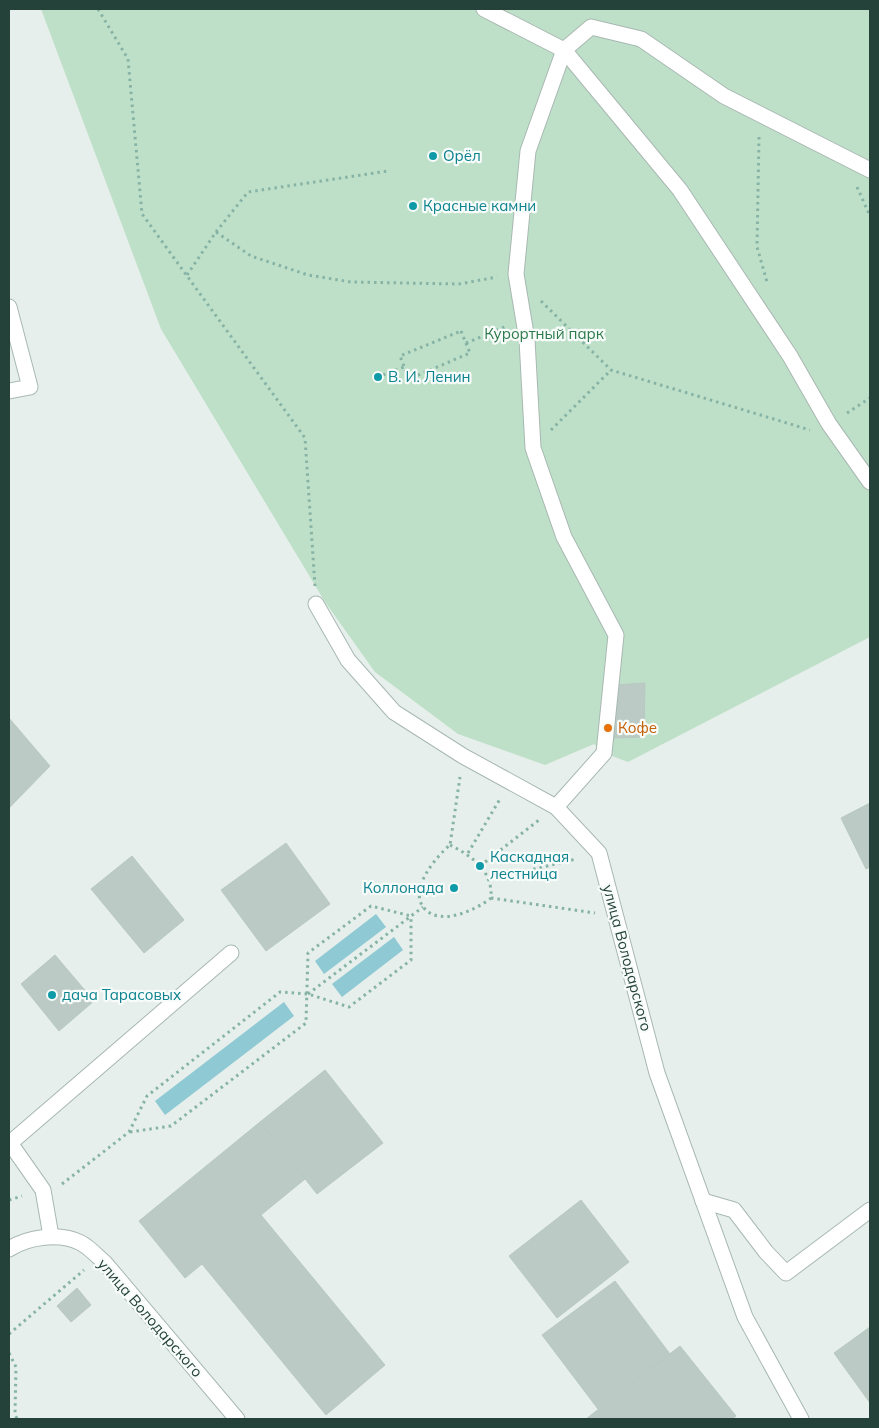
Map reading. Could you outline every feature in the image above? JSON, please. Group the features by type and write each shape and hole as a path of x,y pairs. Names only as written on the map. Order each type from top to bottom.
{"street":[{"path":"484,9 564,50 680,190 790,356 829,424 870,482"},
{"path":"556,808 604,753 616,635 564,537 533,448 527,340 516,274 528,151 564,50 590,27 641,39 724,96 870,170"},
{"path":"9,307 30,387 9,391"},
{"name":"улица Володарского","path":"316,604 348,660 394,712 463,756 556,808 599,853 657,1073 745,1316 801,1419"},
{"path":"9,1249 20,1242 51,1236 43,1190 9,1144 231,954"},
{"path":"703,1201 734,1210 766,1252 786,1272 870,1210"},
{"name":"улица Володарского","path":"51,1236 81,1243 105,1263 236,1419"}],"path":[{"path":"98,9 128,60 142,214 305,438 316,604"},
{"path":"760,115 756,247 768,284"},
{"path":"187,275 216,232 248,192 388,171"},
{"path":"216,232 251,256 308,275 351,282 459,284 516,274"},
{"path":"558,318 611,370 812,431 829,424 870,398"},
{"path":"466,343 523,320"},
{"path":"461,331 466,343 470,353 409,379 400,356 461,331"},
{"path":"383,375 404,367"},
{"path":"533,448 611,370"},
{"path":"453,772 468,782"},
{"path":"460,777 450,845 440,853 426,872 420,896 423,907 433,914 457,915 481,906 491,898 596,913"},
{"path":"492,795 507,804"},
{"path":"468,853 500,800"},
{"path":"530,816 545,826"},
{"path":"480,866 538,821"},
{"path":"450,845 468,853 480,866 489,880 491,898"},
{"path":"489,880 581,858 574,851"},
{"path":"129,1132 171,1126 306,1023 308,952 372,906 411,916"},
{"path":"308,994 423,907"},
{"path":"62,1184 129,1132 147,1096 280,992 308,994 348,1007 411,960 411,916"},
{"path":"9,1334 84,1270"},
{"path":"9,1353 16,1366 15,1414 17,1419"},
{"path":"9,1366 16,1366"}],"green space":[{"name":"Курортный парк","path":"41,9 870,9 870,637 628,762 604,753 594,744 545,765 458,734 375,672 325,602 161,329"}],"water":[{"path":"376,914 386,927 324,974 315,961"},
{"path":"394,937 403,950 342,997 332,984"},
{"path":"284,1002 294,1016 165,1115 155,1101"}],"building":[{"path":"645,683 644,737 614,738 615,685"},
{"path":"9,718 50,766 9,808"},
{"path":"870,803 870,867 866,869 841,818"},
{"path":"286,843 330,904 266,951 221,890"},
{"path":"132,856 184,920 144,953 91,889"},
{"path":"55,955 94,1001 59,1031 21,984"},
{"path":"325,1070 383,1143 317,1194 260,1122"},
{"path":"260,1122 305,1179 261,1215 385,1365 326,1415 202,1264 185,1278 139,1221"},
{"path":"581,1200 629,1262 557,1318 509,1256"},
{"path":"615,1281 670,1354 598,1409 542,1335"},
{"path":"77,1288 91,1305 71,1322 57,1306"},
{"path":"870,1327 870,1403 834,1353"},
{"path":"680,1346 736,1416 732,1419 586,1419"}],"place":[{"name":"Орёл","path":"433,156"},
{"name":"Красные камни","path":"413,206"},
{"name":"В. И. Ленин","path":"378,377"},
{"name":"Кофе","path":"608,728"},
{"name":"Каскадная лестница","path":"480,866"},
{"name":"Коллонада","path":"454,888"},
{"name":"дача Тарасовых","path":"52,995"}]}
